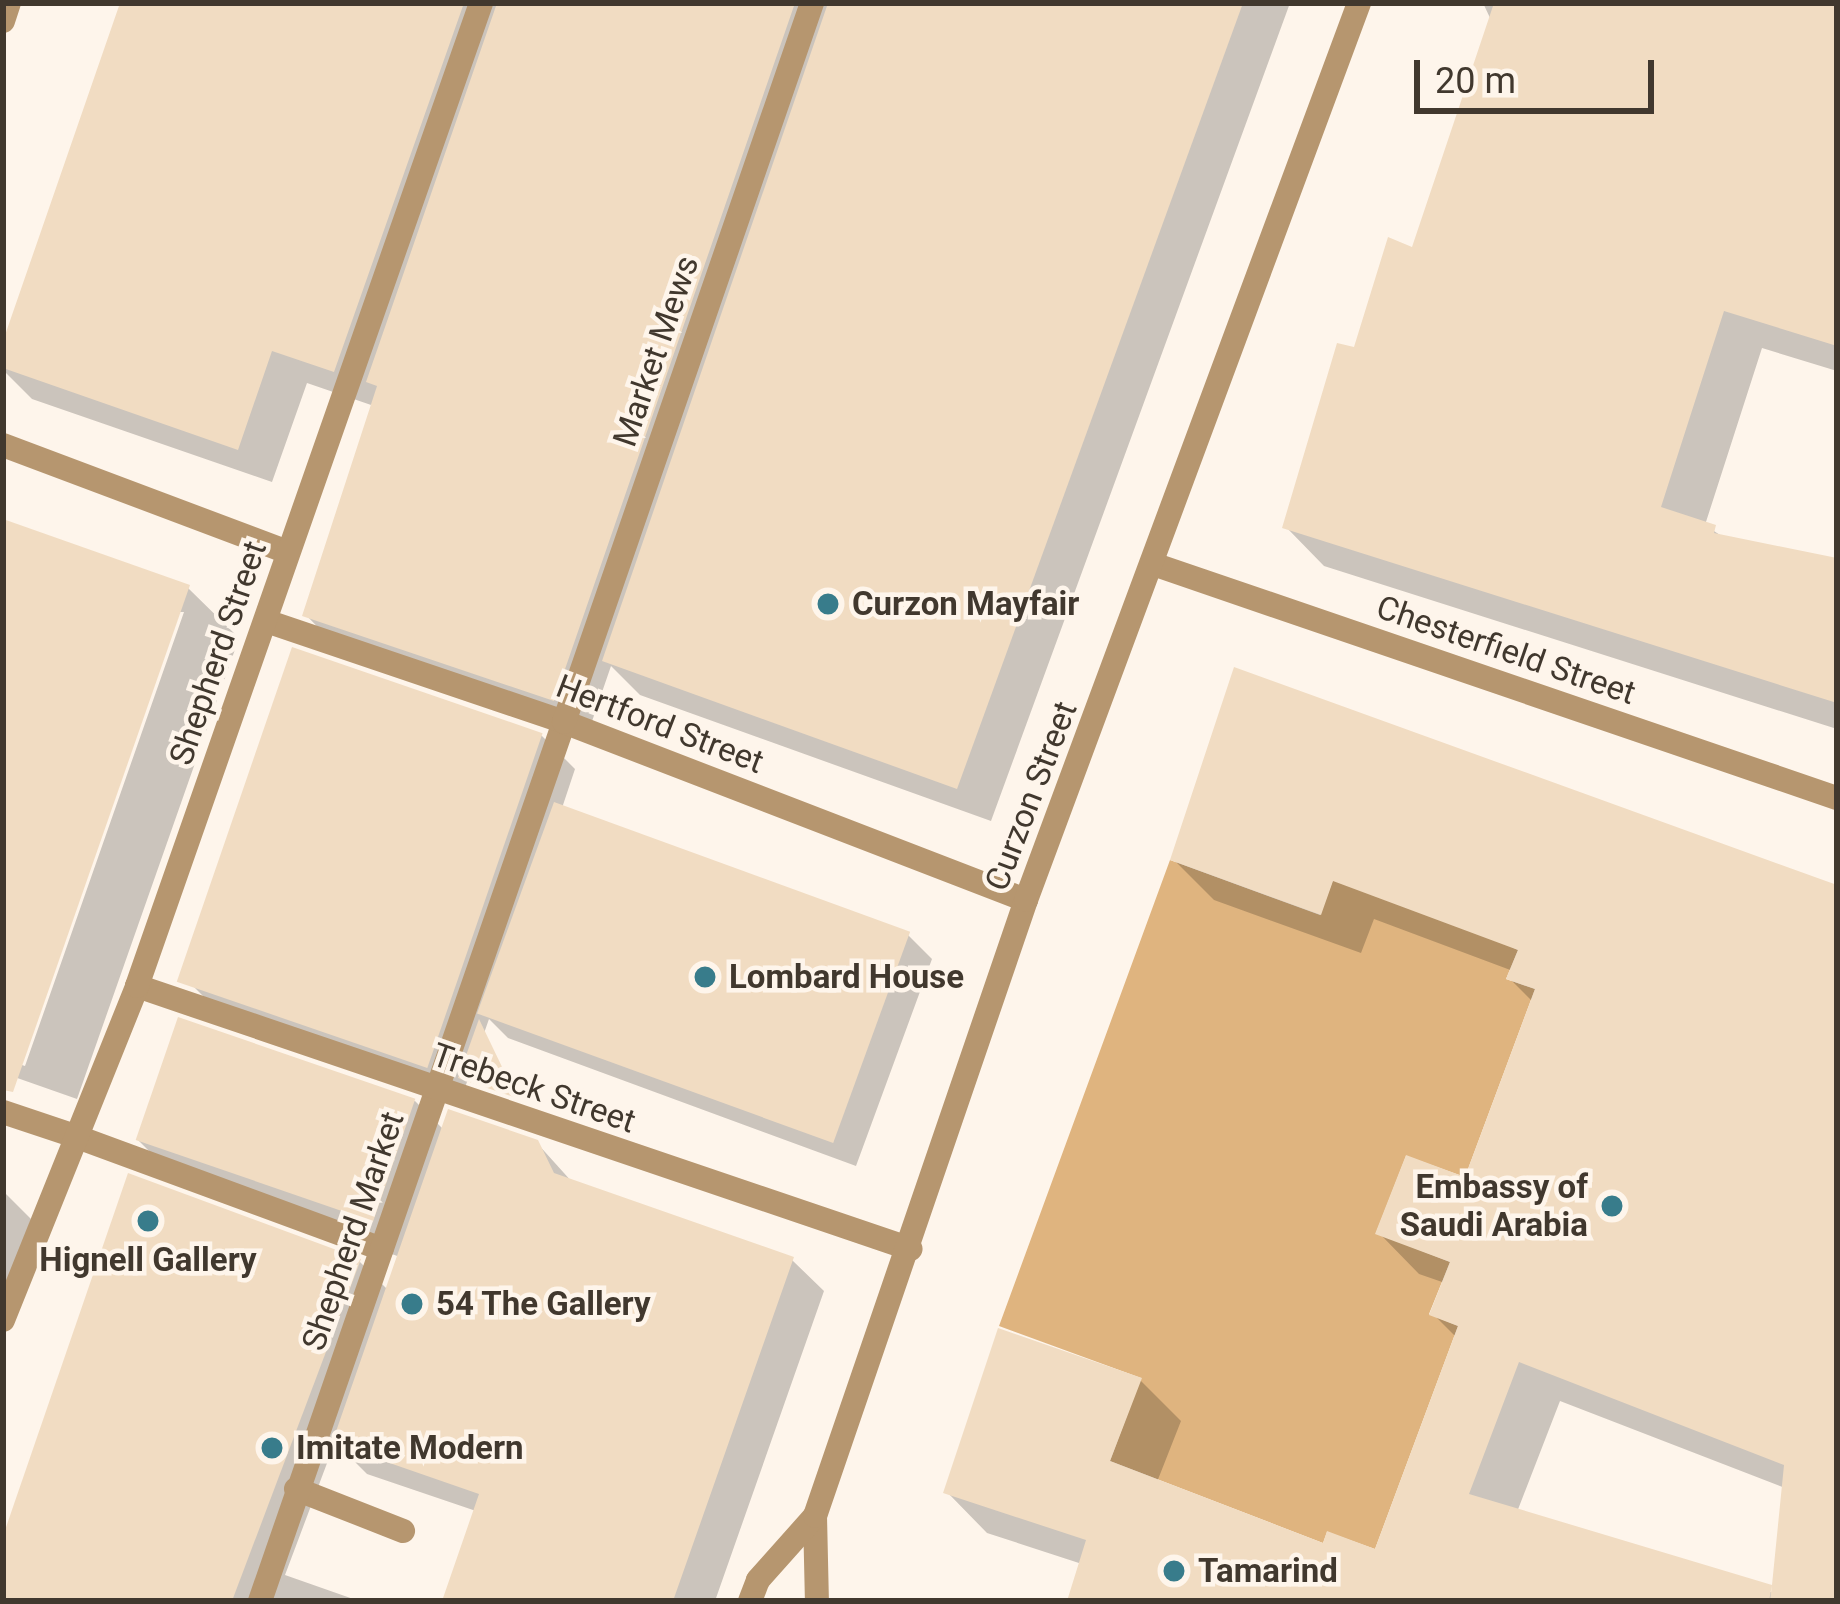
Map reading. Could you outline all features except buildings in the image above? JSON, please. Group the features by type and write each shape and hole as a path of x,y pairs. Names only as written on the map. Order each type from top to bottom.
{"street":[{"path":"3,21 9,3"},
{"name":"Shepherd Street","path":"3,1320 72,1135 137,986 481,3"},
{"name":"Market Mews","path":"564,722 812,3"},
{"name":"Curzon Street","path":"750,1601 758,1580 815,1516 911,1249 1026,900 1359,3"},
{"path":"3,445 288,552"},
{"name":"Chesterfield Street","path":"1153,564 1837,798"},
{"name":"Hertford Street","path":"266,620 564,722 1026,900"},
{"name":"Shepherd Market","path":"260,1601 564,722"},
{"name":"Trebeck Street","path":"137,986 911,1249"},
{"path":"3,1112 382,1249"},
{"path":"296,1490 403,1531"},
{"path":"815,1516 818,1601"}],"shaded area":[{"path":"1170,860 1320,915 1339,864 1518,950 1506,979 1535,989 1465,1177 1406,1156 1376,1233 1450,1262 1429,1314 1458,1326 1375,1549 1327,1532 1323,1543 1110,1461 1141,1378 999,1326"}],"place":[{"name":"Curzon Mayfair","path":"828,604"},
{"name":"Lombard House","path":"705,977"},
{"name":"Embassy of Saudi Arabia","path":"1612,1206"},
{"name":"Hignell Gallery","path":"148,1221"},
{"name":"54 The Gallery","path":"412,1304"},
{"name":"Imitate Modern","path":"272,1448"},
{"name":"Tamarind","path":"1174,1571"}]}
